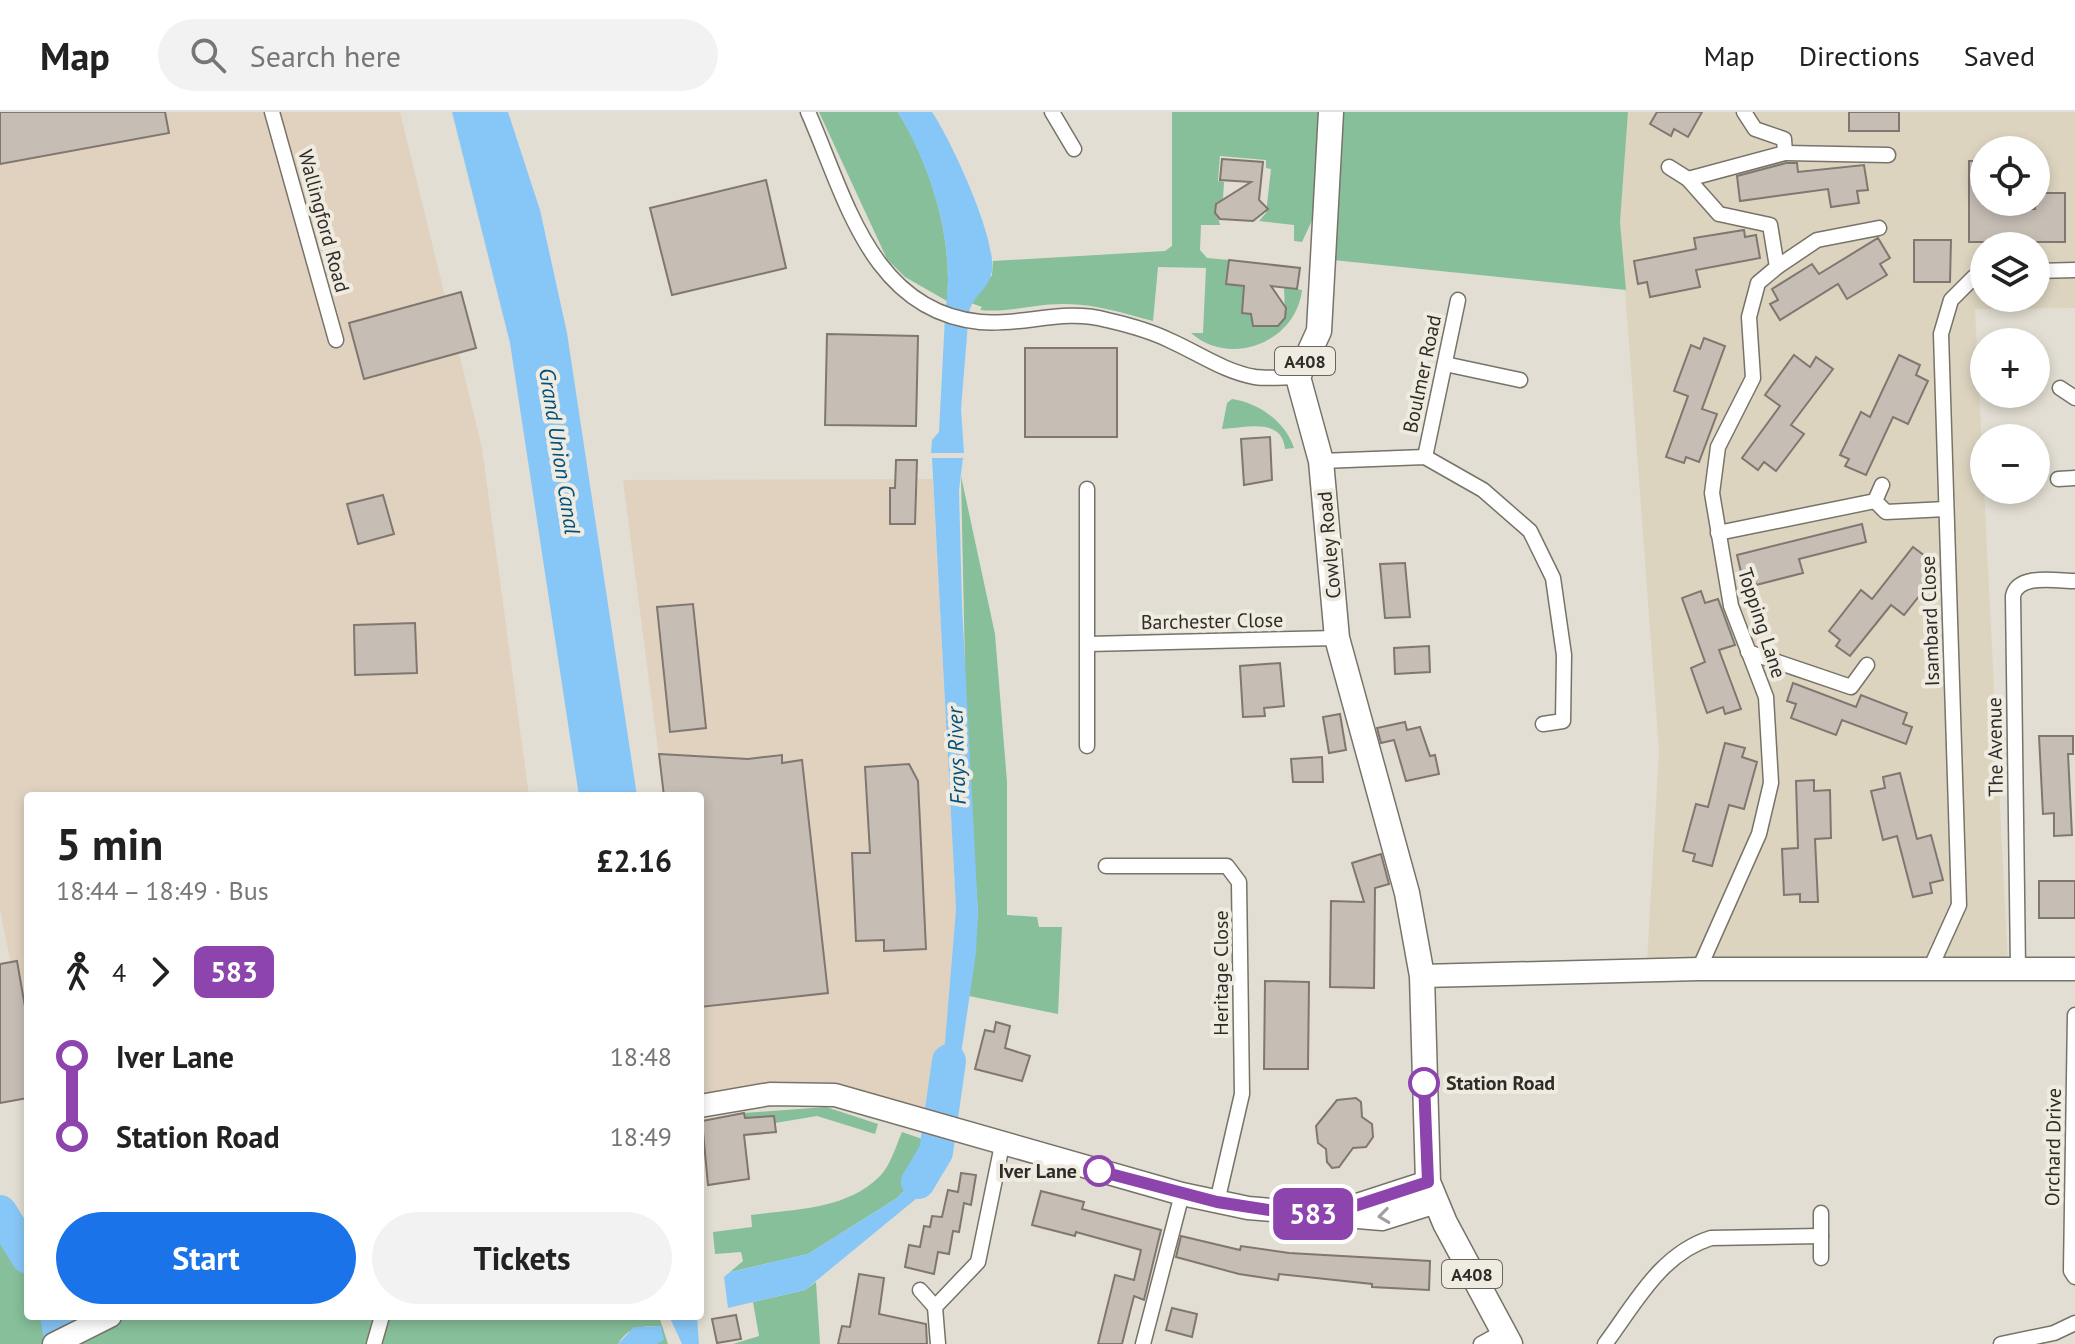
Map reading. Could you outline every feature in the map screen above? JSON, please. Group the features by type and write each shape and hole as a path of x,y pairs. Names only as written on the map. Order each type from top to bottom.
{"main road":[{"name":"A408","path":"1298,377 1319,331 1331,112"},
{"name":"Cowley Road","path":"1298,377 1321,461 1337,638 1407,893 1422,976"},
{"path":"1422,976 1699,969 2075,969"},
{"name":"A408","path":"1422,976 1432,1192 1507,1338"},
{"path":"704,1106 804,1093 835,1095 1182,1194 1295,1214 1382,1219 1432,1192"},
{"path":"54,1344 102,1320"}],"street":[{"name":"Wallingford Road","path":"272,112 336,340"},
{"path":"808,112 847,209 877,265 904,289 938,310 978,322 1061,314 1094,316 1160,335 1255,377 1298,377"},
{"path":"1052,112 1074,149"},
{"path":"1744,112 1755,129 1784,139 1785,153"},
{"path":"1688,179 1785,153 1888,155"},
{"path":"1669,167 1688,179 1719,214 1770,225 1777,267"},
{"name":"Topping Lane","path":"1699,969 1759,834 1771,783 1766,697 1731,606 1712,493 1718,447 1753,378 1749,317 1758,283 1777,267 1817,240 1879,228"},
{"path":"2050,271 2075,270"},
{"name":"Isambard Close","path":"1930,969 1959,905 1941,334 1951,300 1970,281"},
{"name":"Boulmer Road","path":"1425,457 1458,300"},
{"path":"1445,364 1520,380"},
{"path":"2060,388 2075,398"},
{"path":"1321,461 1425,457 1483,490 1530,531 1553,578 1564,655 1563,721 1543,724"},
{"path":"2058,479 2075,478"},
{"path":"1875,501 1882,485"},
{"path":"1087,489 1087,746"},
{"path":"1718,533 1875,501"},
{"path":"1875,501 1886,512 1946,509"},
{"name":"The Avenue","path":"2018,968 2013,596 2016,588 2024,582 2075,581"},
{"name":"Barchester Close","path":"1088,644 1337,638"},
{"path":"1748,652 1851,687 1867,665"},
{"name":"Heritage Close","path":"1106,866 1227,866 1239,882 1242,1094 1217,1202"},
{"name":"Orchard Drive","path":"2075,1015 2071,1271 2075,1277"},
{"path":"935,1307 978,1262 1002,1145"},
{"path":"1143,1344 1182,1194"},
{"path":"1821,1213 1821,1258"},
{"path":"1605,1344 1658,1273 1679,1252 1694,1243 1711,1238 1821,1236"},
{"path":"920,1290 935,1307 938,1344"},
{"path":"374,1344 381,1320"},
{"path":"2001,1344 2054,1333 2075,1323"},
{"path":"1481,1344 1507,1338"}],"shaded area":[{"path":"0,112 400,112 482,448 528,792 24,792 24,1027 0,910"},
{"path":"1628,112 2075,112 2075,308 2050,308 2050,232 1970,232 1970,312 1975,312 1976,328 1970,328 1970,408 1980,408 1981,424 1970,424 1970,504 1985,504 2008,967 1647,962 1659,751 1620,222"},
{"path":"933,479 956,909 944,1054 931,1117 834,1090 704,1098 704,792 663,792 623,480"}],"green space":[{"path":"819,112 898,112 920,155 937,203 947,252 947,301 905,277 887,259"},
{"path":"1172,112 1319,112 1313,218 1302,242 1294,241 1294,225 1259,221 1266,213 1271,169 1266,168 1266,160 1220,156 1218,181 1224,182 1223,199 1215,204 1220,225 1201,225 1200,250 1207,258 1229,260 1226,284 1255,288 1242,313 1251,314 1253,326 1278,326 1285,317 1284,287 1302,290 1288,324 1275,336 1242,348 1224,348 1207,343 1191,333 1203,333 1206,268 1158,267 1153,321 1085,305 1051,304 991,311 980,310 982,307 971,303 992,275 993,261 1165,251 1172,246"},
{"path":"1332,112 1628,112 1620,222 1626,290 1323,259"},
{"path":"1232,399 1270,415 1285,430 1294,448 1285,449 1277,432 1270,428 1222,429 1227,403"},
{"path":"961,476 995,634 1007,782 1007,915 1037,917 1039,927 1062,927 1058,1014 969,996 978,912 967,765"},
{"path":"826,1107 878,1124 875,1134 817,1116 775,1123 774,1116 745,1118 744,1113"},
{"path":"902,1132 925,1140 908,1187 897,1198 808,1254 730,1272 743,1261 741,1252 715,1254 713,1232 752,1227 751,1215 836,1202 866,1187 887,1167"},
{"path":"0,1238 24,1268 24,1320 48,1320 53,1333 47,1344 0,1344"},
{"path":"816,1282 820,1344 733,1344 759,1336 753,1302 805,1290"},
{"path":"117,1320 377,1320 369,1344 68,1344"},
{"path":"385,1320 660,1320 668,1344 656,1344 660,1341 661,1326 648,1326 636,1328 618,1344 377,1344"}],"water":[{"name":"Grand Union Canal","path":"452,112 508,112 540,210 567,333 636,792 578,792 510,343"},
{"path":"898,112 932,112 972,192 989,241 992,261 991,275 969,313 946,306 947,256 938,206 921,157"},
{"path":"945,317 968,323 961,409 964,453 931,453 932,440 939,432"},
{"path":"932,458 963,458 959,490 962,605 978,912 976,953 953,1108 933,1102 944,1054 956,909"},
{"path":"925,1140 949,1147 933,1182 917,1198 805,1290 728,1308 724,1277 730,1272 808,1254 897,1198 908,1187"},
{"path":"671,1320 697,1320 699,1344 682,1344"},
{"path":"661,1326 664,1340 656,1344 618,1344 634,1327"}],"building":[{"path":"0,112 165,112 169,133 0,164"},
{"path":"1657,112 1702,112 1688,137 1674,129 1671,136 1650,124"},
{"path":"1849,112 1899,112 1899,131 1849,131"},
{"path":"1222,159 1263,162 1259,200 1268,209 1253,221 1220,219 1215,213 1216,204 1251,182 1220,180"},
{"path":"1969,161 1970,216 2050,216 2050,193 2065,193 2065,242 2050,242 2050,232 1970,232 1969,242"},
{"path":"1797,163 1798,172 1864,165 1868,190 1857,191 1859,203 1831,207 1828,189 1740,201 1737,176"},
{"path":"766,180 786,268 672,295 650,208"},
{"path":"1744,230 1745,237 1756,235 1760,258 1696,270 1700,287 1650,297 1647,282 1638,284 1634,261 1696,249 1694,238"},
{"path":"1878,238 1890,258 1880,264 1887,275 1847,299 1838,284 1780,320 1770,304 1778,300 1772,289 1812,264 1819,274"},
{"path":"1914,240 1951,240 1950,282 1914,282"},
{"path":"1229,260 1300,268 1297,289 1271,286 1286,308 1285,318 1278,326 1253,326 1251,314 1242,313 1244,286 1226,284"},
{"path":"461,292 476,348 364,379 349,323"},
{"path":"827,334 918,336 916,426 825,425"},
{"path":"1704,338 1725,346 1702,409 1717,414 1699,462 1686,457 1684,463 1666,457 1688,396 1674,391 1691,345 1700,349"},
{"path":"1025,348 1117,348 1117,437 1025,437"},
{"path":"1794,355 1810,367 1816,357 1833,369 1791,425 1804,434 1776,471 1764,462 1758,470 1742,458 1780,406 1765,395"},
{"path":"1899,355 1920,365 1916,375 1928,381 1908,424 1893,417 1866,475 1845,466 1849,459 1840,455 1861,412 1870,417"},
{"path":"1270,437 1272,480 1244,485 1241,439"},
{"path":"896,460 917,460 915,524 890,524 890,488 895,488"},
{"path":"383,495 394,534 358,544 347,504"},
{"path":"1862,524 1866,542 1799,559 1803,573 1756,585 1752,569 1741,572 1737,555"},
{"path":"1913,547 1929,559 1923,567 1935,576 1904,615 1891,605 1850,656 1836,646 1840,640 1829,631 1861,590 1872,599"},
{"path":"1405,563 1410,617 1385,618 1380,564"},
{"path":"1701,591 1705,603 1718,599 1735,645 1719,650 1741,709 1725,714 1723,707 1707,713 1691,668 1705,662 1682,598"},
{"path":"693,604 706,728 670,732 657,607"},
{"path":"415,623 417,673 355,675 354,625"},
{"path":"1429,646 1430,672 1395,674 1394,648"},
{"path":"1280,663 1284,706 1264,708 1265,716 1243,717 1240,666"},
{"path":"1793,683 1856,707 1861,695 1907,713 1903,724 1912,727 1906,744 1842,720 1836,735 1791,718 1796,704 1787,701"},
{"path":"1340,714 1346,750 1329,753 1323,717"},
{"path":"1405,722 1407,730 1420,727 1430,756 1435,755 1439,774 1406,781 1394,740 1381,743 1377,728"},
{"path":"2039,736 2073,736 2073,754 2068,754 2072,835 2054,836 2054,813 2043,814"},
{"path":"1725,743 1745,748 1742,757 1757,762 1744,809 1729,805 1712,866 1693,861 1695,854 1683,851 1696,804 1708,807"},
{"path":"659,754 748,759 782,755 782,763 802,760 828,993 704,1007 704,792 664,792"},
{"path":"1322,757 1323,782 1293,782 1291,759"},
{"path":"909,764 918,781 926,949 884,951 884,940 856,941 852,853 870,853 865,767"},
{"path":"1900,773 1917,839 1931,835 1943,880 1930,883 1932,893 1913,897 1897,836 1883,840 1871,791 1885,788 1883,777"},
{"path":"1814,780 1814,791 1830,790 1831,838 1815,839 1818,902 1800,902 1800,894 1784,895 1782,849 1798,848 1796,781"},
{"path":"1381,854 1389,884 1375,888 1374,988 1330,987 1331,901 1364,902 1352,863"},
{"path":"2039,881 2075,881 2075,918 2039,918"},
{"path":"17,961 24,1001 24,1099 0,1103 0,964"},
{"path":"1265,981 1309,982 1308,1069 1264,1069"},
{"path":"996,1022 1010,1026 1005,1048 1030,1056 1022,1081 975,1069 985,1030 994,1032"},
{"path":"1356,1098 1361,1102 1362,1117 1372,1124 1373,1137 1366,1147 1353,1148 1339,1167 1332,1168 1327,1162 1326,1149 1318,1143 1316,1126 1337,1100"},
{"path":"744,1113 745,1118 774,1116 776,1132 744,1135 749,1179 708,1185 704,1121"},
{"path":"961,1173 976,1175 971,1205 964,1203 959,1232 953,1231 949,1254 938,1252 934,1274 905,1267 909,1245 920,1247 924,1226 930,1227 932,1216 942,1217 948,1190 958,1192"},
{"path":"1041,1191 1084,1202 1082,1209 1161,1230 1144,1300 1134,1296 1122,1344 1098,1344 1115,1275 1134,1280 1141,1250 1076,1232 1075,1236 1032,1225"},
{"path":"1181,1236 1240,1250 1241,1246 1289,1253 1430,1261 1429,1290 1372,1287 1372,1284 1279,1274 1278,1280 1239,1274 1176,1257"},
{"path":"859,1274 884,1278 879,1314 926,1324 927,1344 838,1344 842,1326 850,1327"},
{"path":"1172,1308 1197,1314 1192,1337 1166,1330"},
{"path":"736,1315 741,1339 717,1343 712,1319"}],"waterway":[{"name":"Frays River","path":"918,1182 936,1152 949,1061"},
{"path":"0,1212 24,1251"},
{"path":"58,1320 62,1344"}],"bus line":[{"name":"583","path":"1099,1171 1248,1208 1295,1214 1330,1214 1428,1182 1424,1083"}],"place":[{"name":"Station Road","path":"1424,1083"},
{"name":"Iver Lane","path":"1099,1171"}]}
